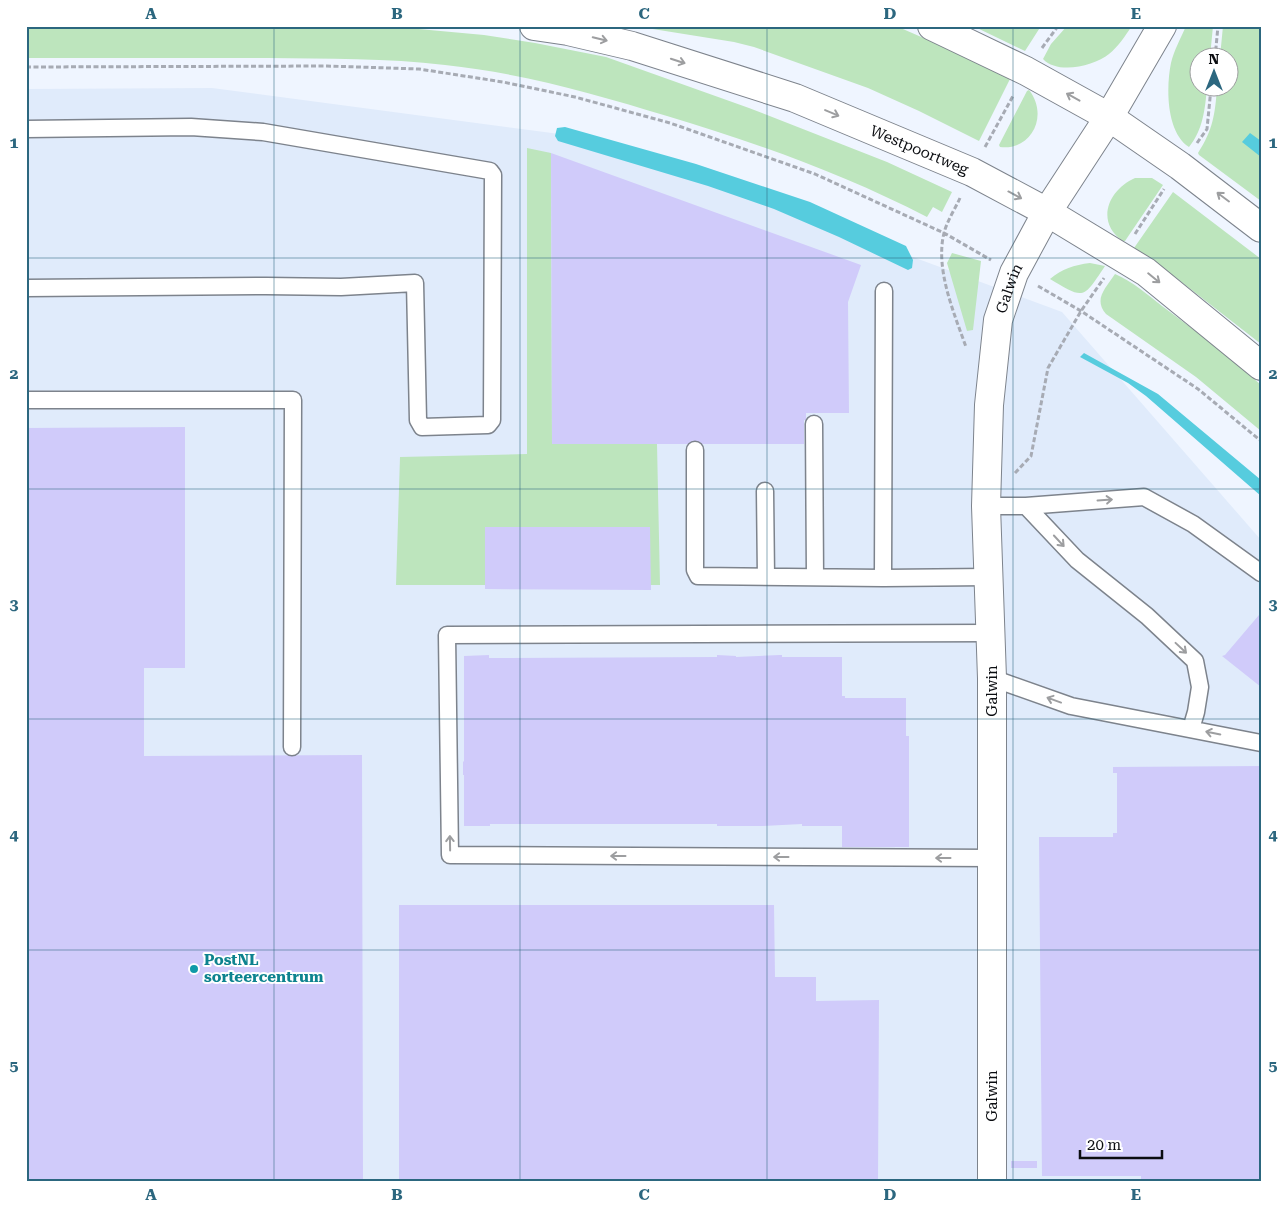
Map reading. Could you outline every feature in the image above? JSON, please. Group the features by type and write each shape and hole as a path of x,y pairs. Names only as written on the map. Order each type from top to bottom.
{"main road":[{"name":"Westpoortweg","path":"534,26 568,31 632,46 795,98 972,172 1047,212 1146,272 1261,366"},
{"path":"932,26 1026,71 1109,116 1180,166 1261,228"},
{"path":"1109,116 1162,26"},
{"name":"Galwin","path":"988,1179 992,678 986,506 989,405 998,320 1014,273 1047,212 1109,116"}],"lane":[{"path":"26,129 192,127 263,132 490,171 493,175 492,420 488,425 422,426 418,420 415,283 341,287 26,288"},
{"path":"883,578 884,291"},
{"path":"26,400 293,400 292,747"},
{"path":"814,424 815,577"},
{"path":"695,450 695,570 698,576 989,577"},
{"path":"766,491 766,577"},
{"path":"986,506 1026,506 1144,497 1193,524 1261,573"},
{"path":"1026,506 1077,560 1147,616 1195,661 1200,687 1191,729"},
{"path":"991,634 447,635 450,855 992,858"},
{"path":"992,678 1071,706 1261,742"}],"path":[{"path":"1216,48 1218,26"},
{"path":"26,67 327,66 419,69 503,82 575,97 670,124 815,174 944,233 1081,310 1198,389 1261,442"},
{"path":"986,506 1030,456 1048,368 1081,310 1121,256 1180,166 1207,130 1211,98"}],"shaded area":[{"path":"212,88 590,138 1062,312 1261,540 1261,1182 26,1182 26,89"}],"green space":[{"path":"26,26 386,26 484,35 535,43 606,57 749,108 887,162 952,192 942,212 933,207 927,217 832,173 734,137 585,92 502,73 423,63 357,59 26,58"},
{"path":"634,26 896,26 965,56 1010,79 979,141 868,88 754,47"},
{"path":"973,26 1041,26 1025,51"},
{"path":"1067,26 1132,26 1109,54 1085,65 1067,68 1050,64 1043,59 1051,44"},
{"path":"1186,26 1213,26 1211,48 1190,48 1190,98 1206,98 1200,126 1189,147 1181,140 1176,131 1168,96 1169,73 1176,49"},
{"path":"1223,26 1261,26 1261,201 1198,153 1207,137 1212,122 1216,98 1240,98 1240,48 1221,48"},
{"path":"1029,90 1035,100 1037,110 1037,120 1034,129 1029,137 1021,143 1011,147 1000,147 999,145"},
{"path":"527,148 551,153 552,443 657,444 660,585 396,585 400,457 527,454"},
{"path":"1135,178 1152,178 1163,185 1125,241 1123,241 1114,233 1109,225 1108,207 1118,190"},
{"path":"1173,192 1261,259 1261,344 1175,277 1134,248"},
{"path":"952,253 981,261 973,330 967,331 947,263"},
{"path":"1090,263 1105,266 1092,285 1082,293 1070,290 1050,279 1068,268"},
{"path":"1115,274 1128,280 1213,344 1261,385 1261,431 1196,377 1106,314 1102,309 1101,298"}],"water":[{"path":"565,127 696,164 810,202 906,246 913,260 912,268 908,270 774,209 708,186 558,141 555,136 557,128"},
{"path":"1250,133 1261,141 1261,157 1242,142"},
{"path":"1084,353 1158,394 1261,480 1261,496 1146,396 1128,383 1080,357"}],"building":[{"path":"551,153 861,265 848,302 849,413 806,413 806,420 804,420 804,444 552,444"},
{"name":"PostNL sorteercentrum","path":"185,427 185,668 144,668 144,756 362,755 363,1182 26,1182 26,428"},
{"path":"485,527 650,527 651,590 485,589"},
{"path":"1259,615 1261,618 1261,687 1222,656 1225,655"},
{"path":"489,655 489,658 717,657 717,655 736,657 782,655 782,657 842,657 842,696 845,696 845,698 906,698 906,736 909,736 909,847 842,847 842,826 802,826 802,824 717,826 717,824 490,824 490,826 464,826 464,656"},
{"path":"1261,766 1261,1182 1141,1182 1141,1176 1042,1176 1039,837 1113,837 1113,833 1117,833 1117,773 1113,773 1113,767"},
{"path":"399,905 774,905 775,977 816,977 816,1001 879,1000 878,1182 399,1182"},
{"path":"1011,1161 1037,1161 1037,1168 1011,1168"}],"place":[{"name":"PostNL sorteercentrum","path":"194,969"}]}
